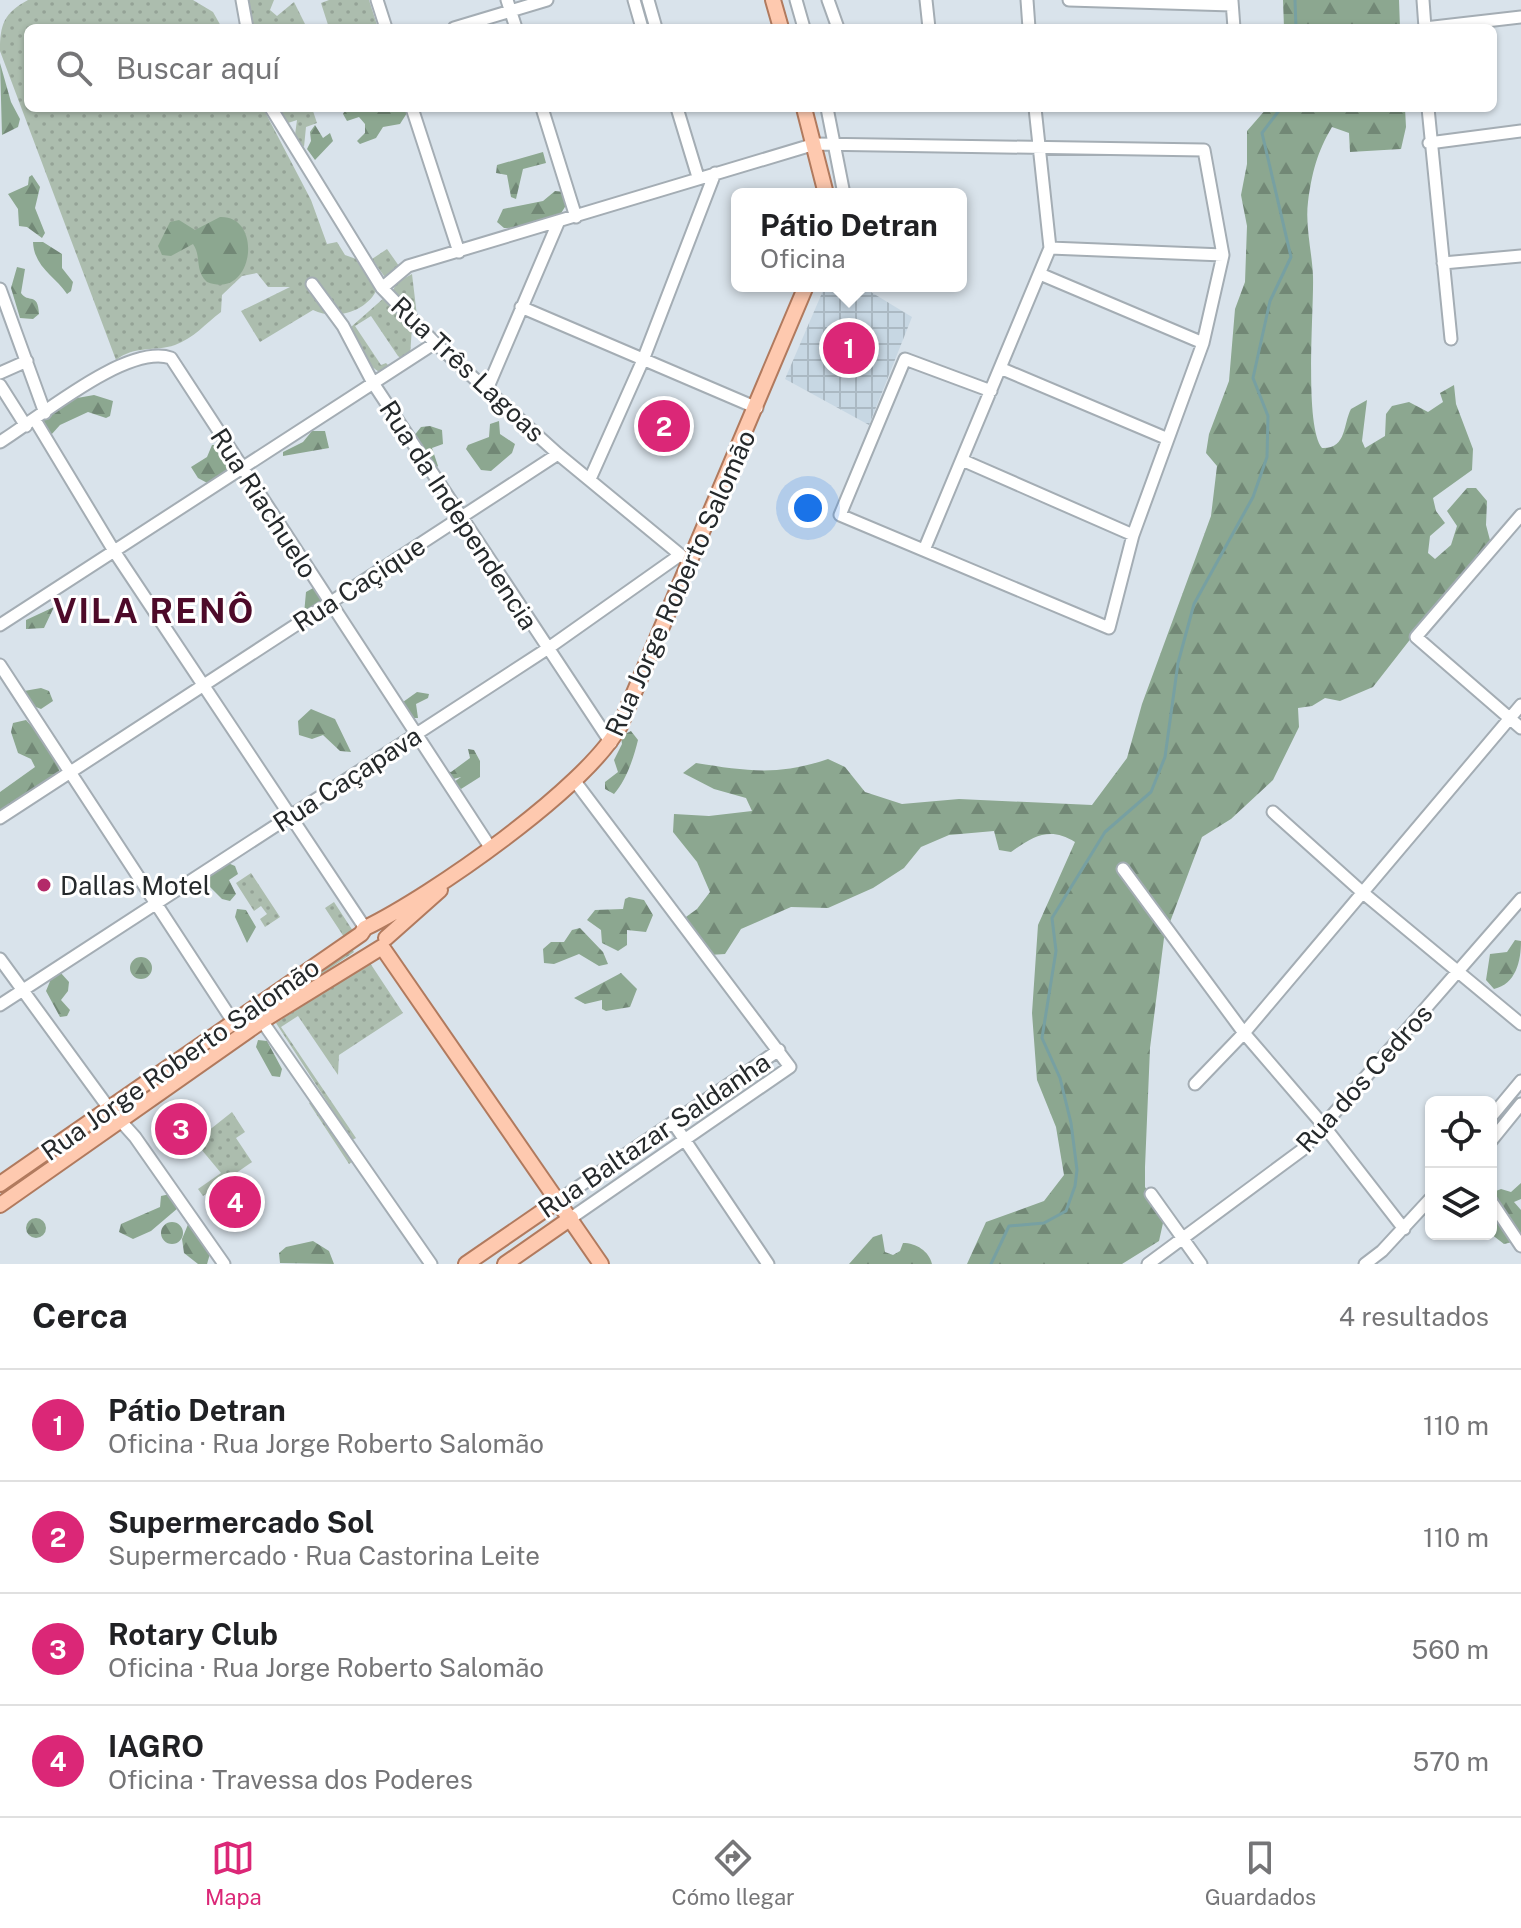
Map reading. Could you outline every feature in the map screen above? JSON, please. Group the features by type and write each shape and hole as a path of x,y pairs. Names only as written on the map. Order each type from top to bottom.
{"main road":[{"path":"773,0 780,24"},
{"path":"805,112 825,188"},
{"name":"Rua Jorge Roberto Salomão","path":"0,1184 366,929 460,869 574,780 611,743 685,558 757,408 804,292"},
{"name":"Rua Jorge Roberto Salomão","path":"0,1205 262,1021 381,945 460,869"},
{"path":"381,945 362,944 366,929 382,928 381,945 601,1264"},
{"name":"Rua Baltazar Saldanha","path":"466,1264 559,1200"},
{"name":"Rua Baltazar Saldanha","path":"505,1264 571,1218"}],"street":[{"path":"242,0 246,24"},
{"path":"377,0 385,24"},
{"path":"464,24 509,6 547,0"},
{"path":"634,0 641,24"},
{"path":"648,0 655,24"},
{"path":"796,0 803,24"},
{"path":"828,0 837,24"},
{"path":"926,0 929,24"},
{"path":"1027,0 1029,24"},
{"path":"1069,0 1232,2 1234,24"},
{"path":"1423,0 1425,24"},
{"path":"1460,24 1521,17"},
{"name":"Rua Três Lagoas","path":"273,112 382,288 435,343 488,387 558,454 685,558"},
{"path":"413,112 459,252"},
{"path":"543,112 576,217"},
{"path":"676,112 698,177"},
{"path":"828,112 843,188"},
{"path":"924,550 1050,248 1035,112"},
{"path":"1428,112 1451,339"},
{"path":"1429,143 1521,131"},
{"path":"382,288 408,266 815,144 1204,150 1223,255 1203,343 1133,535 1109,628 840,515 905,359 991,391"},
{"path":"590,479 643,360 715,173"},
{"path":"488,387 558,223"},
{"path":"1050,248 1223,255"},
{"path":"1443,263 1521,256"},
{"path":"1040,274 1203,343"},
{"name":"Rua da Independencia","path":"312,284 343,326 373,383 611,743"},
{"path":"0,289 27,361 35,420"},
{"path":"521,307 757,408"},
{"path":"0,625 435,343"},
{"name":"Rua Riachuelo","path":"35,420 140,357 158,353 171,358 490,847"},
{"path":"0,373 27,361"},
{"path":"1000,368 1168,439"},
{"path":"0,385 35,420 114,551 366,929"},
{"path":"0,442 35,420"},
{"name":"Rua Caçique","path":"0,818 558,454"},
{"path":"962,460 1133,535"},
{"path":"1521,515 1416,637 1521,728"},
{"name":"Rua Caçapava","path":"0,1005 685,558"},
{"path":"0,665 234,1023"},
{"path":"1195,1084 1244,1033 1521,705"},
{"path":"574,780 779,1050"},
{"path":"1273,812 1362,892 1521,1024"},
{"path":"1123,869 1244,1033 1324,1126 1404,1229"},
{"name":"Rua dos Cedros","path":"1148,1264 1302,1150 1521,899"},
{"path":"0,959 224,1264"},
{"path":"262,1021 431,1264"},
{"name":"Rua Baltazar Saldanha","path":"559,1200 779,1050 790,1067 571,1218"},
{"path":"1497,1110 1521,1081"},
{"path":"1497,1134 1521,1104"},
{"path":"674,1124 768,1264"},
{"path":"1151,1194 1201,1264"},
{"path":"1365,1264 1382,1251 1425,1205"},
{"path":"1497,1210 1521,1246"},
{"path":"1382,1251 1389,1263"}],"shaded area":[{"path":"822,292 871,292 912,317 869,425 785,379"}],"green space":[{"path":"28,0 193,0 213,12 220,24 24,24 24,112 265,112 311,200 327,244 337,242 345,255 359,260 378,287 373,296 350,312 331,315 313,310 260,342 241,311 290,287 268,287 257,273 242,276 222,295 221,312 188,339 167,347 130,352 116,360 0,51 5,20"},
{"path":"245,0 274,0 270,10 277,16 294,2 305,24 250,24"},
{"path":"329,0 369,0 377,24 328,24 321,3"},
{"path":"1283,0 1399,0 1400,24 1284,24"},
{"path":"0,63 11,102 20,119 18,127 2,135"},
{"path":"281,112 313,112 317,123 306,127 304,147 295,135 297,120 288,123"},
{"path":"1264,112 1405,112 1406,127 1401,149 1350,152 1349,133 1332,127 1313,172 1307,220 1313,276 1311,366 1316,436 1322,448 1336,444 1343,434 1351,409 1367,400 1362,441 1365,448 1385,436 1386,414 1392,406 1409,402 1428,412 1443,402 1440,393 1454,385 1456,404 1473,449 1472,470 1433,498 1436,511 1445,523 1430,536 1428,553 1435,559 1451,545 1457,526 1447,511 1467,488 1476,488 1487,501 1486,525 1491,544 1484,555 1455,582 1373,687 1340,701 1325,698 1312,706 1298,708 1299,727 1273,780 1231,819 1202,837 1164,938 1150,1048 1145,1187 1160,1208 1163,1223 1159,1241 1122,1264 967,1264 986,1222 1044,1201 1064,1175 1056,1127 1037,1080 1032,1013 1038,925 1075,842 1058,835 1042,835 1011,852 999,850 994,831 949,835 921,847 904,868 873,888 828,908 791,907 741,929 725,954 709,955 679,922 697,909 710,892 697,862 673,832 674,814 709,816 752,811 746,798 714,789 683,773 696,763 778,770 828,759 845,767 865,792 902,804 959,799 1092,805 1127,758 1142,704 1211,516 1217,466 1206,453 1209,434 1229,381 1235,309 1245,282 1247,226 1241,195 1247,164 1247,131"},
{"path":"407,113 400,124 383,127 376,138 360,144 357,141 365,133 365,124 359,117 347,121 343,114"},
{"path":"315,125 323,138 330,133 333,141 315,160 307,149 311,141 310,132"},
{"path":"543,152 546,163 523,169 516,199 511,197 507,175 496,173 497,165"},
{"path":"32,175 40,187 35,208 45,233 42,238 27,227 19,226 18,209 8,194 28,185"},
{"path":"555,191 564,192 570,199 553,226 504,228 497,222 503,209 543,201"},
{"path":"220,217 234,220 243,229 248,242 248,256 235,280 223,285 207,282 201,273 193,244 171,256 162,255 158,246 170,222 179,220 195,230"},
{"path":"33,242 43,242 62,254 62,268 73,282 67,294 41,265"},
{"path":"387,249 399,266 389,277 384,276 372,259"},
{"path":"17,267 25,269 21,293 37,303 39,314 33,319 20,318 11,288"},
{"path":"412,274 417,316 393,291 396,283"},
{"path":"385,297 412,327 410,356 403,360 398,356 371,316 355,326 381,365 386,363 392,369 385,374 373,368 362,355 351,327"},
{"path":"94,395 113,401 110,416 106,418 88,412 60,425 51,435 46,434 41,418 66,400"},
{"path":"499,421 500,434 515,444 512,453 491,471 481,470 466,449 468,445 489,437 490,424"},
{"path":"421,427 442,430 443,444 432,448 438,466 435,469 416,462 409,442"},
{"path":"312,431 325,431 329,448 283,456 283,452 303,442"},
{"path":"212,445 221,445 232,453 234,472 211,485 198,478 191,467 207,457"},
{"path":"315,587 324,599 319,609 304,614 306,592"},
{"path":"54,607 44,628 26,629 26,620"},
{"path":"41,688 49,691 53,701 41,709 26,703 24,691"},
{"path":"417,692 429,694 428,698 416,704 418,718 409,718 402,711 403,702"},
{"path":"311,709 335,719 351,752 340,751 323,735 312,739 299,735 298,721"},
{"path":"26,720 51,748 60,772 30,797 0,814 0,792 35,767 31,759 18,753 11,732 13,723"},
{"path":"631,731 638,740 626,776 614,794 605,789 605,782 618,772 614,760 622,744 621,736"},
{"path":"468,749 474,750 480,761 480,777 461,789 454,782 461,777 450,780 445,771 451,772 470,758"},
{"path":"228,863 235,866 238,874 229,880 236,894 230,901 222,899 205,882 206,877"},
{"path":"251,873 280,917 265,927 260,919 267,914 261,906 254,911 236,883"},
{"path":"625,899 644,900 653,915 646,932 627,930 627,945 618,951 602,943 601,930 587,920 595,910 623,909"},
{"path":"334,902 353,931 344,937 325,908"},
{"path":"237,909 246,910 256,927 247,943 235,917"},
{"path":"580,928 603,952 608,964 599,966 579,954 554,964 544,963 543,949 551,942 564,942 572,930"},
{"path":"1515,940 1521,941 1516,971 1508,982 1494,989 1486,980 1490,954 1507,952"},
{"path":"352,949 354,952 121,1111 119,1108"},
{"path":"141,957 149,960 152,968 149,976 141,979 133,976 130,968 133,960"},
{"path":"370,963 403,1013 339,1055 338,1075 298,1016 281,1027 356,1138 352,1140 276,1023"},
{"path":"60,972 69,982 68,991 61,1000 70,1010 67,1016 60,1017 46,991 53,974"},
{"path":"621,973 637,989 630,1007 606,1011 602,1009 602,1000 585,1004 574,998"},
{"path":"258,1040 267,1041 282,1069 280,1077 272,1076 256,1047"},
{"path":"315,1099 356,1159 349,1164 309,1103"},
{"path":"232,1112 245,1132 236,1138 252,1162 203,1196 198,1189 221,1173 201,1149 192,1153 188,1147"},
{"path":"1521,1183 1521,1199 1514,1202 1521,1210 1521,1240 1504,1244 1497,1239 1497,1191 1511,1192"},
{"path":"170,1194 179,1199 178,1208 151,1231 133,1239 119,1232 121,1224 160,1207 161,1196"},
{"path":"36,1218 43,1221 46,1228 43,1235 36,1238 29,1235 26,1228 29,1221"},
{"path":"172,1222 180,1225 183,1233 180,1241 172,1244 164,1241 161,1233 164,1225"},
{"path":"189,1222 212,1247 207,1264 198,1264 184,1253 182,1239"},
{"path":"882,1234 885,1252 893,1255 900,1251 903,1243 913,1244 925,1252 932,1264 849,1264 873,1237"},
{"path":"313,1241 329,1251 334,1264 280,1263 279,1253 286,1247"}],"waterway":[{"path":"1295,0 1296,24"},
{"path":"991,1264 1009,1226 1044,1223 1066,1211 1075,1186 1077,1170 1071,1123 1060,1078 1042,1038 1056,951 1052,918 1105,832 1151,792 1165,757 1178,663 1194,604 1253,497 1267,457 1268,416 1253,378 1270,301 1291,257 1262,133 1278,112"}],"place":[{"name":"Pátio Detran","path":"849,348"},
{"name":"Supermercado Sol","path":"664,426"},
{"name":"Dallas Motel","path":"44,885"},
{"name":"Rotary Club","path":"181,1129"},
{"name":"IAGRO","path":"235,1202"}],"district":[{"name":"VILA RENÔ","path":"154,611"}]}
